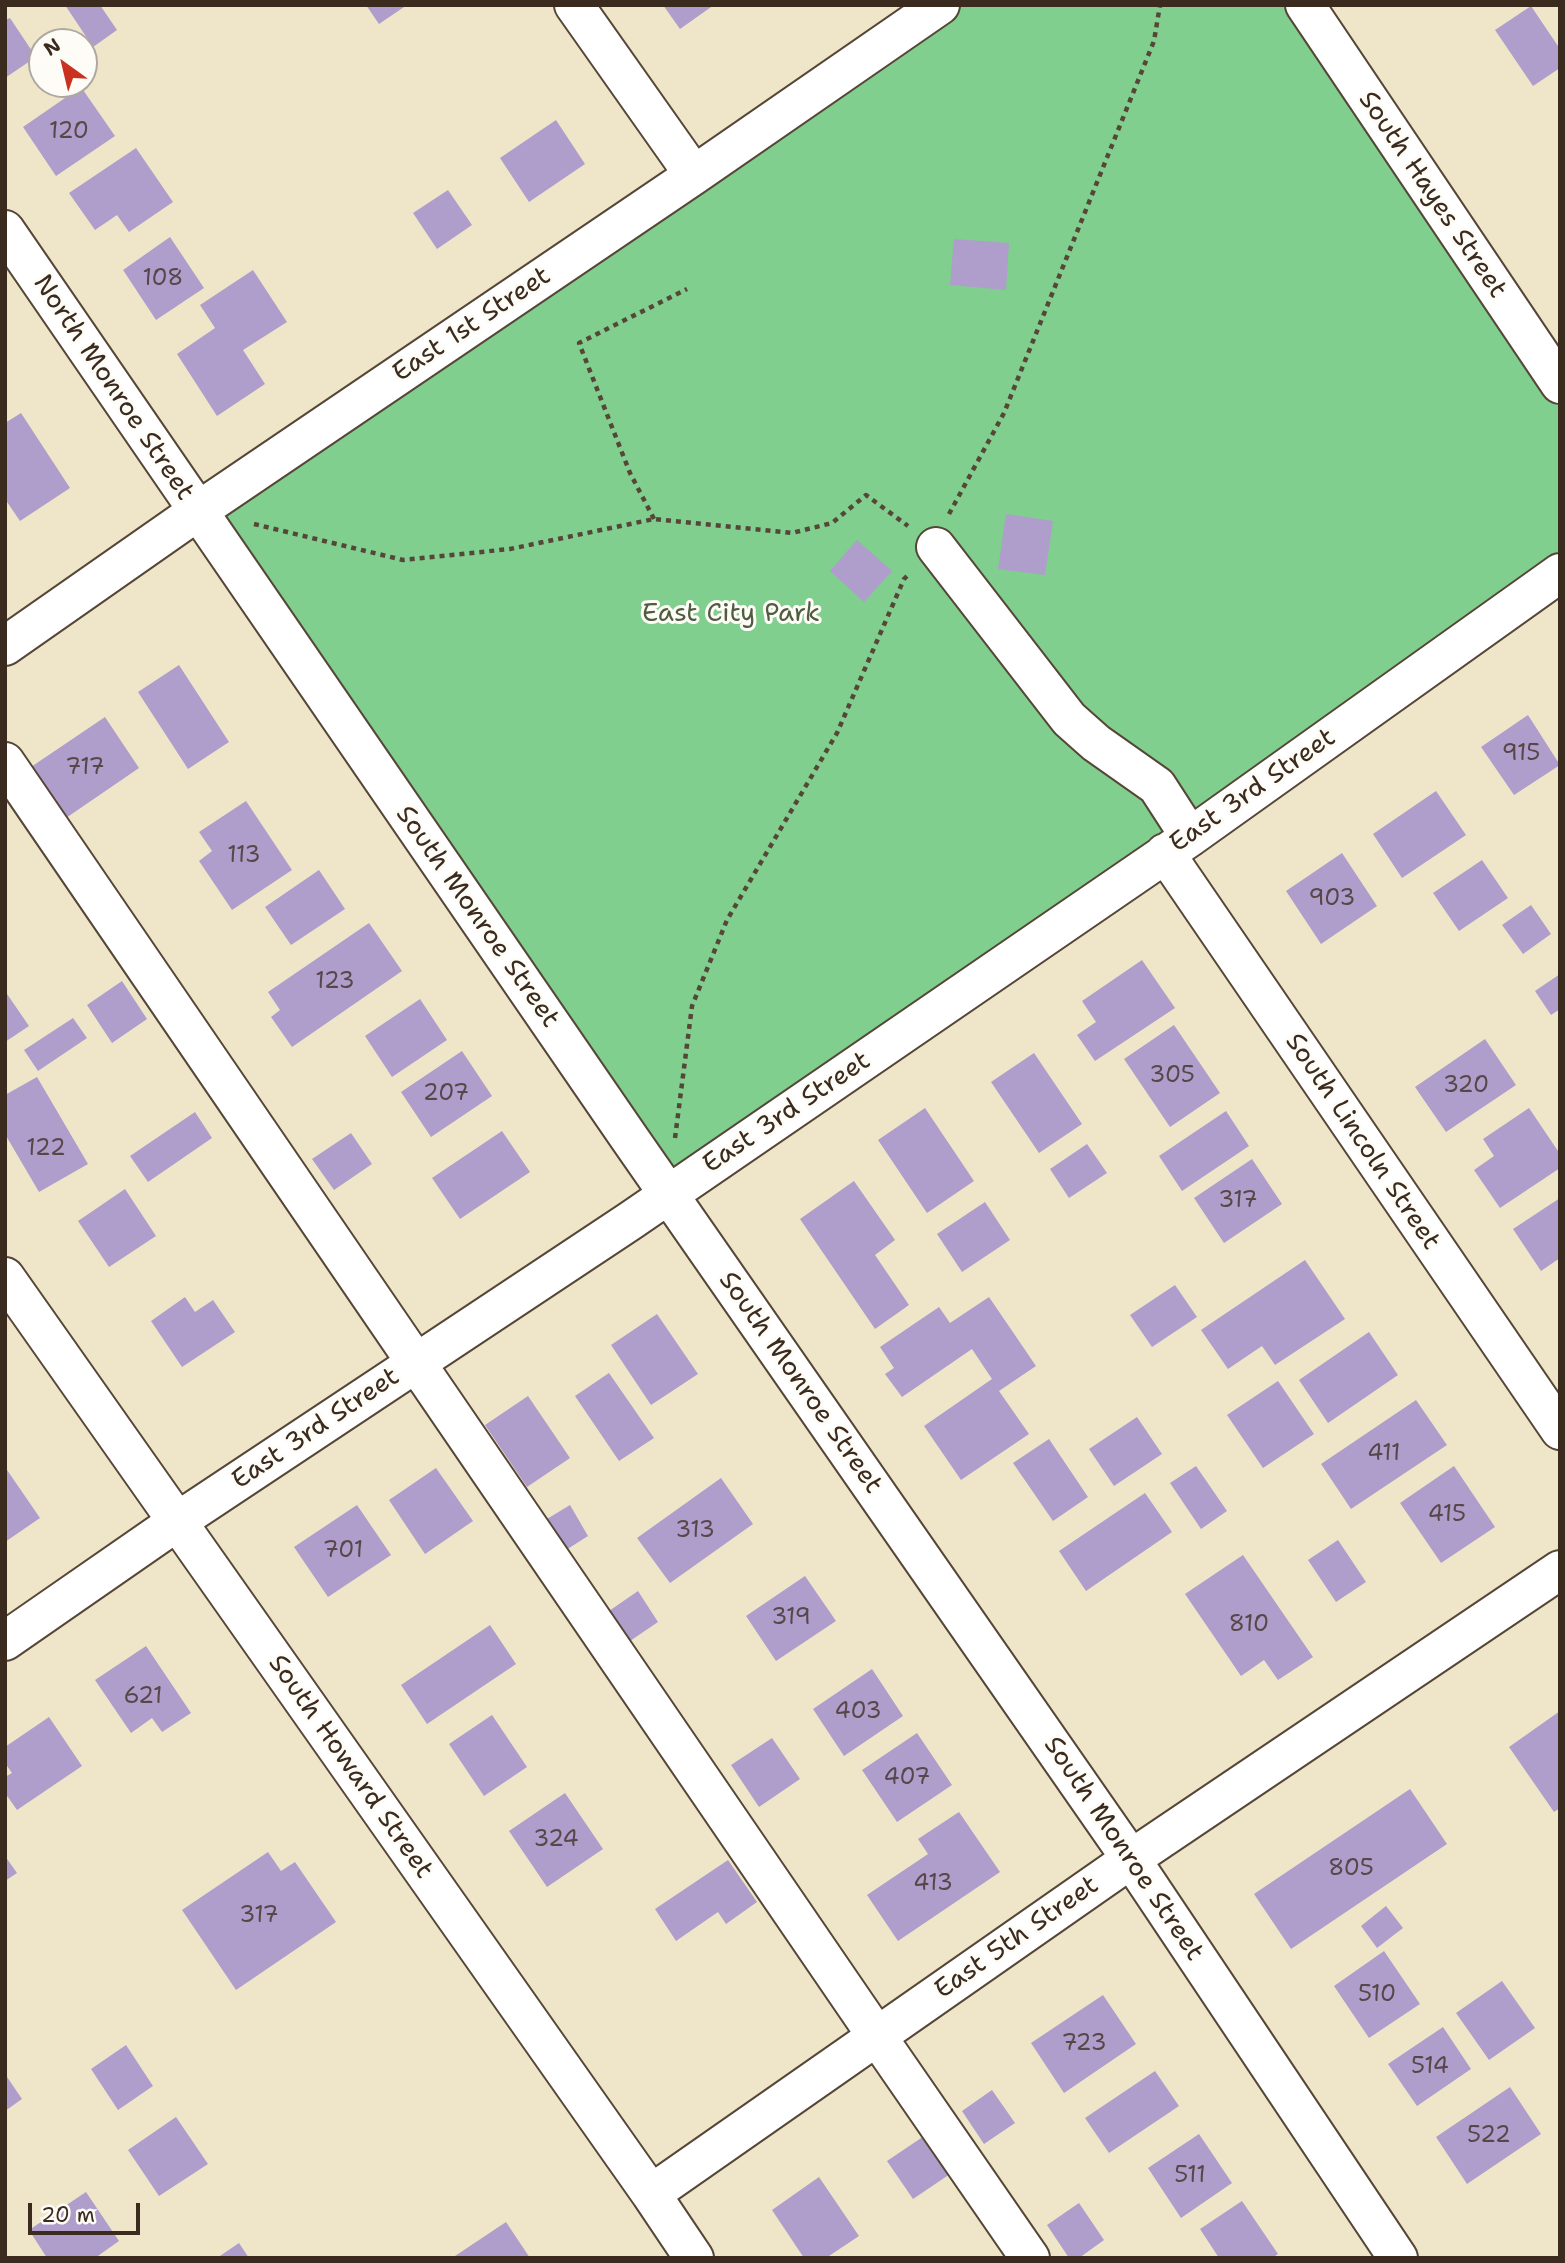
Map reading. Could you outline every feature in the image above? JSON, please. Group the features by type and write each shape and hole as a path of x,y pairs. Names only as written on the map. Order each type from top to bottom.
{"street":[{"path":"574,5 694,175"},
{"name":"East 1st Street","path":"5,646 198,511 940,5"},
{"name":"South Hayes Street","path":"1305,5 1560,384"},
{"name":"North Monroe Street","path":"5,230 198,511"},
{"name":"South Monroe Street","path":"198,511 668,1194 1131,1859 1398,2258"},
{"name":"South Lincoln Street","path":"936,547 1069,719 1096,743 1157,786 1177,845 1560,1430"},
{"name":"East 3rd Street","path":"5,1641 178,1521 668,1194 1177,845 1560,573"},
{"path":"5,762 1030,2258"},
{"name":"South Howard Street","path":"5,1277 694,2258"},
{"name":"East 5th Street","path":"651,2194 1131,1859 1560,1570"}],"path":[{"path":"668,1194 692,1006 726,920 837,733 904,579 936,547 950,512 1004,413 1154,41 1160,5"},
{"path":"654,520 630,473 579,343 687,289"},
{"path":"198,511 402,560 510,549 654,520 792,533 832,523 866,495 936,547"}],"green space":[{"name":"East City Park","path":"940,5 1305,5 1560,384 1560,573 668,1194 198,511"}],"building":[{"path":"65,5 100,5 117,30 98,43 98,28 80,28"},
{"path":"366,5 407,5 379,24"},
{"path":"663,5 714,5 680,29"},
{"path":"1531,6 1560,49 1560,68 1533,86 1495,30"},
{"path":"10,18 28,45 28,62 5,78 5,20"},
{"path":"65,98 89,98 115,136 56,176 23,127"},
{"path":"556,120 585,164 529,202 500,158"},
{"path":"136,148 173,202 129,232 117,215 95,230 69,193"},
{"path":"448,190 472,225 437,249 413,213"},
{"path":"170,237 204,288 156,320 123,270"},
{"path":"954,239 1009,243 1006,290 950,285"},
{"path":"253,270 287,322 243,350 265,384 217,416 177,354 215,328 200,305"},
{"path":"21,413 70,488 20,521 5,499 5,423"},
{"path":"1006,514 1053,521 1045,575 998,569"},
{"path":"857,540 892,571 864,602 830,571"},
{"path":"179,665 229,742 188,769 138,692"},
{"path":"1528,715 1560,765 1514,795 1481,747"},
{"path":"105,717 139,768 66,818 31,767"},
{"path":"1436,791 1466,835 1402,878 1373,834"},
{"path":"246,801 292,870 232,910 199,861 212,851 199,832"},
{"path":"1342,853 1377,906 1321,944 1286,891"},
{"path":"1482,860 1508,898 1459,931 1433,893"},
{"path":"319,870 345,909 291,945 265,907"},
{"path":"1531,905 1551,934 1523,954 1502,925"},
{"path":"369,923 402,971 292,1047 271,1017 280,1010 268,992"},
{"path":"1142,960 1175,1008 1095,1061 1077,1035 1096,1022 1082,1001"},
{"path":"1560,974 1560,1009 1551,1015 1535,991"},
{"path":"122,981 147,1019 112,1043 87,1005"},
{"path":"5,991 29,1026 5,1042"},
{"path":"420,999 447,1040 392,1077 365,1036"},
{"path":"73,1018 87,1038 38,1071 24,1050"},
{"path":"1174,1025 1220,1093 1170,1127 1124,1059"},
{"path":"1485,1039 1516,1085 1446,1132 1415,1087"},
{"path":"462,1051 492,1096 431,1137 401,1092"},
{"path":"1034,1053 1082,1124 1039,1153 991,1082"},
{"path":"37,1077 88,1164 39,1192 5,1134 5,1095"},
{"path":"925,1108 974,1181 927,1213 878,1140"},
{"path":"1529,1108 1560,1154 1560,1168 1500,1208 1474,1170 1494,1156 1483,1139"},
{"path":"1226,1111 1249,1146 1182,1191 1159,1156"},
{"path":"195,1112 212,1138 148,1182 130,1156"},
{"path":"502,1131 530,1172 460,1219 432,1178"},
{"path":"351,1133 372,1164 334,1190 312,1159"},
{"path":"1087,1144 1107,1173 1069,1198 1050,1169"},
{"path":"1252,1159 1282,1204 1224,1243 1194,1198"},
{"path":"854,1181 895,1240 875,1255 909,1305 875,1329 800,1219"},
{"path":"125,1189 156,1236 109,1267 78,1221"},
{"path":"1560,1198 1560,1258 1541,1271 1513,1229"},
{"path":"985,1202 1010,1240 962,1272 937,1234"},
{"path":"1305,1260 1345,1319 1275,1365 1262,1346 1228,1369 1201,1330"},
{"path":"1175,1285 1197,1317 1152,1347 1130,1315"},
{"path":"185,1297 195,1312 213,1300 235,1332 182,1367 151,1321"},
{"path":"989,1297 1036,1366 999,1391 1029,1434 961,1480 924,1426 992,1379 972,1349 902,1397 885,1374 894,1368 880,1347 939,1307 950,1323"},
{"path":"657,1314 698,1374 651,1405 611,1345"},
{"path":"1369,1332 1398,1375 1328,1423 1299,1380"},
{"path":"609,1373 654,1438 619,1461 575,1396"},
{"path":"1278,1381 1314,1434 1263,1468 1227,1415"},
{"path":"528,1396 570,1458 527,1487 485,1425"},
{"path":"1416,1400 1447,1445 1351,1509 1321,1464"},
{"path":"1137,1417 1162,1454 1114,1486 1089,1449"},
{"path":"1049,1439 1088,1497 1053,1521 1013,1463"},
{"path":"1196,1466 1227,1511 1201,1529 1170,1483"},
{"path":"1454,1466 1495,1527 1441,1563 1400,1503"},
{"path":"5,1467 40,1518 5,1542"},
{"path":"436,1468 473,1521 425,1554 389,1500"},
{"path":"721,1478 753,1524 670,1583 637,1538"},
{"path":"1145,1493 1172,1532 1086,1591 1059,1551"},
{"path":"357,1505 391,1555 328,1597 294,1547"},
{"path":"570,1505 588,1536 566,1550 547,1519"},
{"path":"1338,1540 1366,1582 1336,1602 1308,1560"},
{"path":"1243,1555 1313,1657 1278,1680 1264,1660 1241,1676 1185,1594"},
{"path":"805,1576 836,1621 776,1661 746,1616"},
{"path":"638,1591 658,1622 630,1641 609,1611"},
{"path":"490,1625 516,1664 427,1724 401,1685"},
{"path":"146,1646 191,1713 162,1732 152,1718 131,1733 95,1680"},
{"path":"872,1669 903,1716 844,1756 813,1709"},
{"path":"1560,1711 1560,1808 1554,1812 1509,1747"},
{"path":"492,1715 527,1767 484,1796 449,1744"},
{"path":"49,1717 82,1766 17,1810 5,1793 5,1777 12,1773 5,1763 5,1747"},
{"path":"917,1733 952,1785 897,1822 862,1770"},
{"path":"772,1738 800,1779 759,1807 731,1765"},
{"path":"1410,1789 1447,1844 1291,1949 1254,1894"},
{"path":"565,1793 603,1849 547,1887 509,1831"},
{"path":"959,1812 1000,1872 898,1941 867,1895 928,1854 918,1839"},
{"path":"268,1852 281,1871 295,1862 336,1922 236,1990 182,1910"},
{"path":"5,1856 17,1873 5,1881"},
{"path":"728,1860 757,1902 726,1924 718,1912 676,1941 655,1909"},
{"path":"1386,1906 1403,1928 1377,1948 1361,1926"},
{"path":"1384,1951 1420,2004 1369,2038 1334,1986"},
{"path":"1502,1981 1535,2028 1489,2060 1456,2013"},
{"path":"1103,1995 1136,2044 1064,2093 1031,2043"},
{"path":"1443,2027 1471,2069 1417,2106 1388,2064"},
{"path":"126,2045 153,2086 118,2110 91,2069"},
{"path":"1155,2071 1179,2106 1109,2153 1085,2118"},
{"path":"5,2074 22,2099 5,2111"},
{"path":"1510,2087 1541,2134 1467,2184 1436,2137"},
{"path":"992,2090 1015,2123 984,2144 962,2111"},
{"path":"176,2117 208,2164 159,2196 128,2150"},
{"path":"930,2132 956,2170 913,2199 887,2161"},
{"path":"1199,2134 1232,2183 1181,2218 1148,2168"},
{"path":"819,2177 859,2236 826,2258 804,2258 772,2210"},
{"path":"86,2192 119,2241 95,2258 47,2258 29,2230"},
{"path":"1242,2201 1278,2254 1272,2258 1219,2258 1200,2229"},
{"path":"1079,2203 1104,2240 1079,2258 1069,2258 1047,2225"},
{"path":"506,2222 530,2258 452,2258"},
{"path":"239,2243 249,2258 217,2258"}]}
